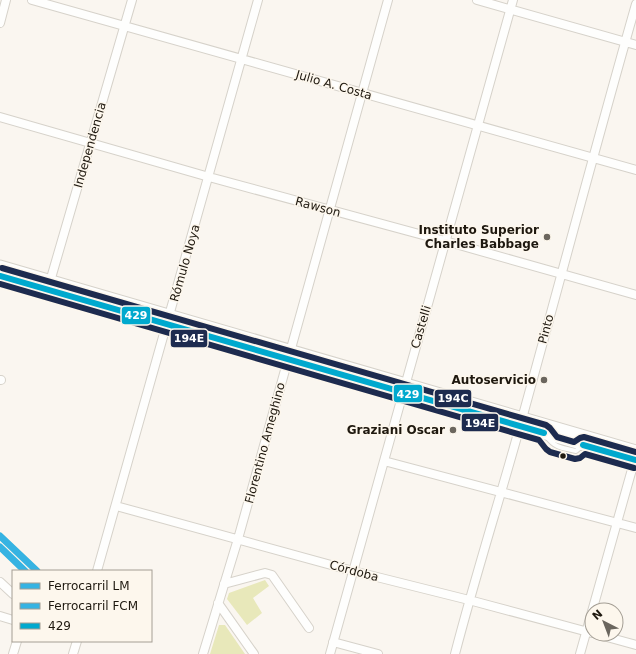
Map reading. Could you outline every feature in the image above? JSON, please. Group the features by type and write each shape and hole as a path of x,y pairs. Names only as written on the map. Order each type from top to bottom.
{"main road":[{"path":"0,266 49,285 636,456"},
{"path":"0,276 49,285"},
{"path":"521,422 544,433 583,445 636,456"}],"street":[{"path":"0,23 6,0"},
{"name":"Julio A. Costa","path":"32,0 636,170"},
{"name":"Independencia","path":"49,285 132,0"},
{"name":"Rómulo Noya","path":"97,570 258,0"},
{"name":"Florentino Ameghino","path":"203,654 238,539 388,0"},
{"path":"477,0 636,45"},
{"name":"Castelli","path":"330,654 512,0"},
{"name":"Pinto","path":"455,654 469,600 521,422 592,158 636,4"},
{"name":"Rawson","path":"0,117 209,177 636,295"},
{"path":"596,602 616,523 636,456"},
{"path":"384,461 636,528"},
{"name":"Córdoba","path":"116,506 353,571 584,631"},
{"path":"224,584 265,573 272,576 309,628"},
{"path":"0,582 12,593"},
{"path":"218,603 254,654"},
{"path":"0,616 12,620"},
{"path":"13,654 17,642"},
{"path":"73,654 76,642"},
{"path":"334,642 378,654"},
{"path":"580,654 585,642"},
{"path":"624,642 636,645"}],"green space":[{"path":"265,580 269,586 253,598 262,613 247,625 227,599 229,593"},
{"path":"219,625 225,625 245,654 210,654"}],"rail line":[{"name":"LM","path":"0,536 36,570"},
{"name":"FCM","path":"0,547 24,570"}],"transit line":[{"name":"194C","path":"2,268 546,425 557,437 574,442 584,437 636,452"},
{"name":"429","path":"0,276 544,433"},
{"name":"194E","path":"0,284 539,440 550,452 575,459 580,458 585,454 634,468"},
{"name":"429","path":"583,445 636,460"}],"place":[{"name":"Instituto Superior Charles Babbage","path":"547,237"},
{"name":"Autoservicio","path":"544,380"},
{"name":"Graziani Oscar","path":"453,430"}]}
